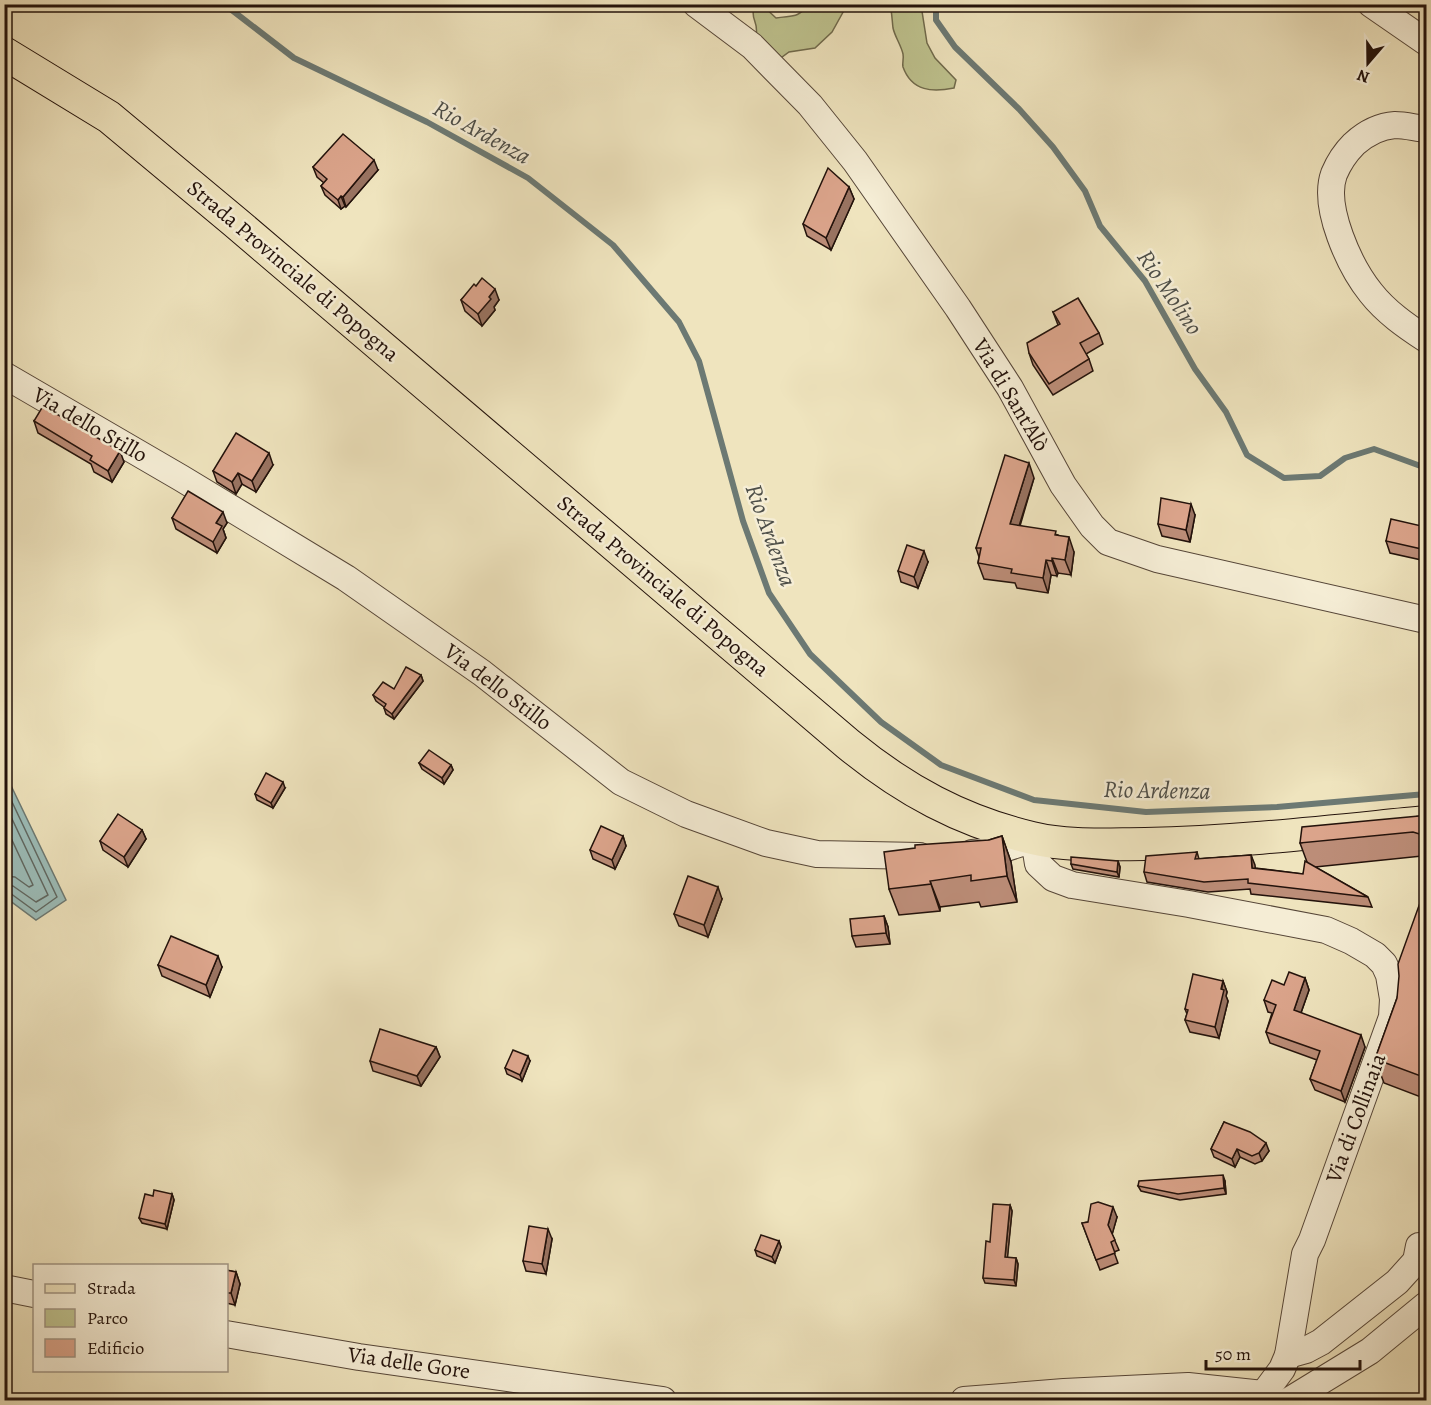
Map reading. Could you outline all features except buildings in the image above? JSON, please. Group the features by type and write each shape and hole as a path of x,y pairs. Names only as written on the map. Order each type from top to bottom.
{"main road":[{"name":"Strada Provinciale di Popogna","path":"4,53 118,125 860,754 886,774 945,809 1005,831 1034,839 1070,844 1204,843 1426,822"}],"street":[{"name":"Via di Sant'Alò","path":"696,4 752,46 810,105 855,161 958,308 1010,388 1063,485 1092,526 1108,542 1157,559 1426,620"},
{"path":"1371,4 1426,42"},
{"path":"1426,129 1394,125 1377,129 1360,139 1343,155 1333,176 1332,192 1340,237 1350,260 1370,293 1395,318 1426,339"},
{"name":"Via dello Stillo","path":"4,375 346,578 483,673 621,782 686,814 766,843 817,854 947,856 997,851 1034,839"},
{"name":"Via di Collinaia","path":"1034,839 1038,864 1053,878 1072,885 1326,930 1375,955 1384,964 1389,975 1393,999 1392,1017 1305,1254 1288,1355 1282,1369 1261,1397"},
{"path":"1288,1355 1306,1350 1321,1342 1396,1282 1416,1262 1419,1246"},
{"path":"4,1288 33,1294"},
{"path":"1290,1401 1370,1351 1426,1305"},
{"name":"Via delle Gore","path":"228,1334 359,1357 663,1401"},
{"path":"964,1401 1064,1392 1188,1386 1261,1397"}],"green space":[{"path":"762,5 776,18 797,14 809,5 847,5 832,32 815,48 789,52 778,60 756,36 753,11 754,7"},
{"path":"890,5 921,5 927,43 935,58 956,80 954,88 931,90 918,86 907,75 903,67 902,51 893,28"}],"water":[{"path":"4,771 66,900 36,920 5,897"}],"waterway":[{"name":"Rio Ardenza","path":"224,4 294,58 427,122 528,178 613,245 679,322 699,361 743,521 769,593 810,654 881,722 941,765 1034,800 1146,812 1277,807 1426,794"},
{"name":"Rio Molino","path":"936,4 936,20 955,47 1019,109 1053,147 1085,191 1100,226 1145,281 1195,369 1226,412 1247,455 1284,478 1320,476 1345,458 1374,449 1426,468"}]}
